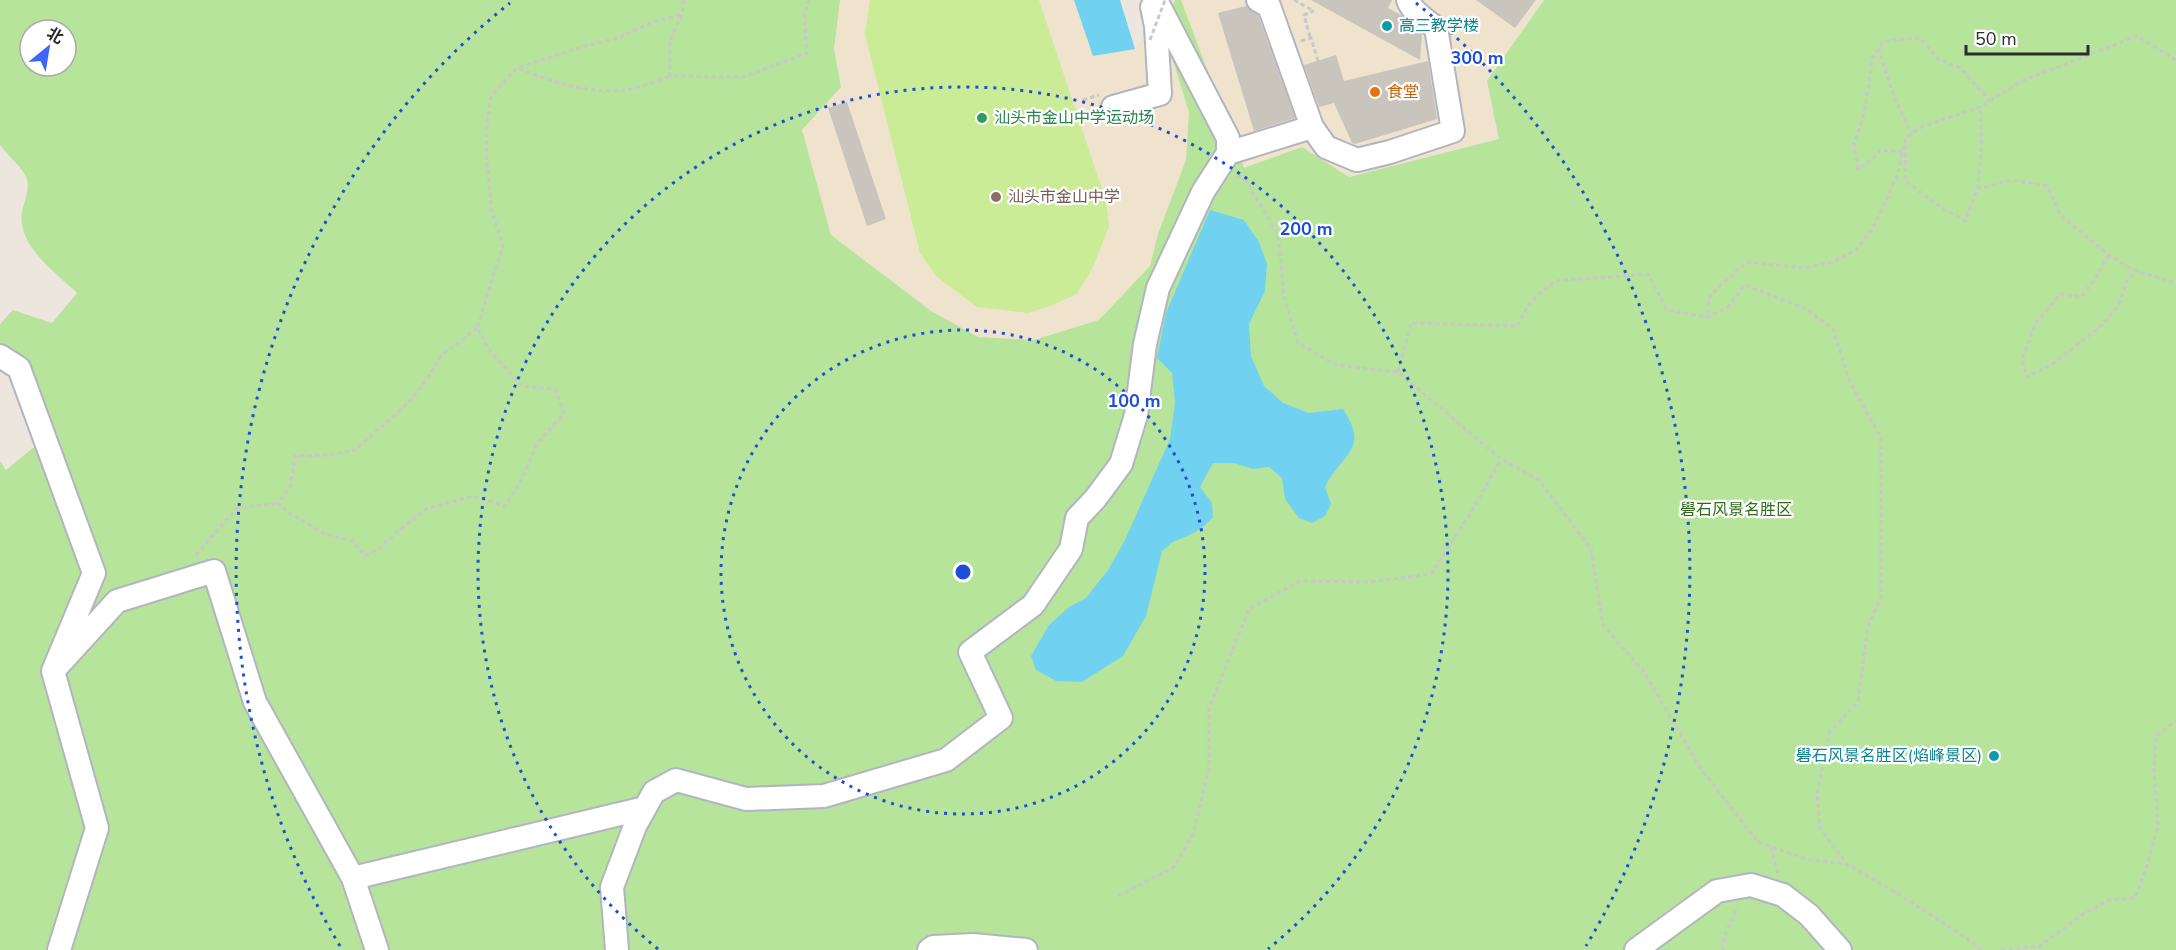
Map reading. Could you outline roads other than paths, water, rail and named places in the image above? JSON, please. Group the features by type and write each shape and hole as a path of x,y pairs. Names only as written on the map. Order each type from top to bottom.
{"street":[{"path":"1109,100 1160,94 1156,26 1151,0"},
{"path":"617,950 612,887 635,825 654,792 676,780 746,799 824,796 946,760 1001,718 970,652 1033,604 1071,549 1077,518 1095,499 1121,464 1136,415 1145,345 1158,288 1203,192 1224,158 1228,138 1156,0"},
{"path":"1258,0 1269,6 1312,127 1326,147 1357,160 1390,152 1453,131 1436,28 1416,12 1409,5 1408,0"},
{"path":"1224,158 1312,127"},
{"path":"0,356 19,368 94,573 52,670 97,828 59,950"},
{"path":"52,670 117,601 214,572 255,702 353,878 377,950"},
{"path":"353,878 645,808"},
{"path":"1636,950 1717,891 1751,885 1783,895 1809,915 1840,950"},
{"path":"929,950 933,947 973,945 1026,950"}],"water":[{"path":"1074,0 1120,0 1135,49 1093,56"},
{"path":"1210,210 1244,220 1259,242 1267,264 1265,291 1249,324 1251,356 1264,386 1283,403 1309,413 1343,409 1351,423 1354,442 1351,450 1325,487 1331,504 1325,516 1312,523 1299,518 1285,499 1282,478 1269,467 1253,469 1234,463 1213,463 1200,487 1212,503 1213,517 1192,534 1173,542 1162,551 1146,616 1123,656 1082,682 1056,681 1036,670 1031,656 1049,625 1069,607 1086,598 1108,570 1125,540 1170,439 1175,403 1172,373 1157,358 1166,313"}],"place":[{"name":"高三教学楼","path":"1387,26"},
{"name":"食堂","path":"1375,92"},
{"name":"汕头市金山中学运动场","path":"982,118"},
{"name":"汕头市金山中学","path":"996,197"},
{"name":"礐石风景名胜区(焰峰景区)","path":"1994,756"}],"park label":[{"name":"礐石风景名胜区","path":"1736,510"}]}
